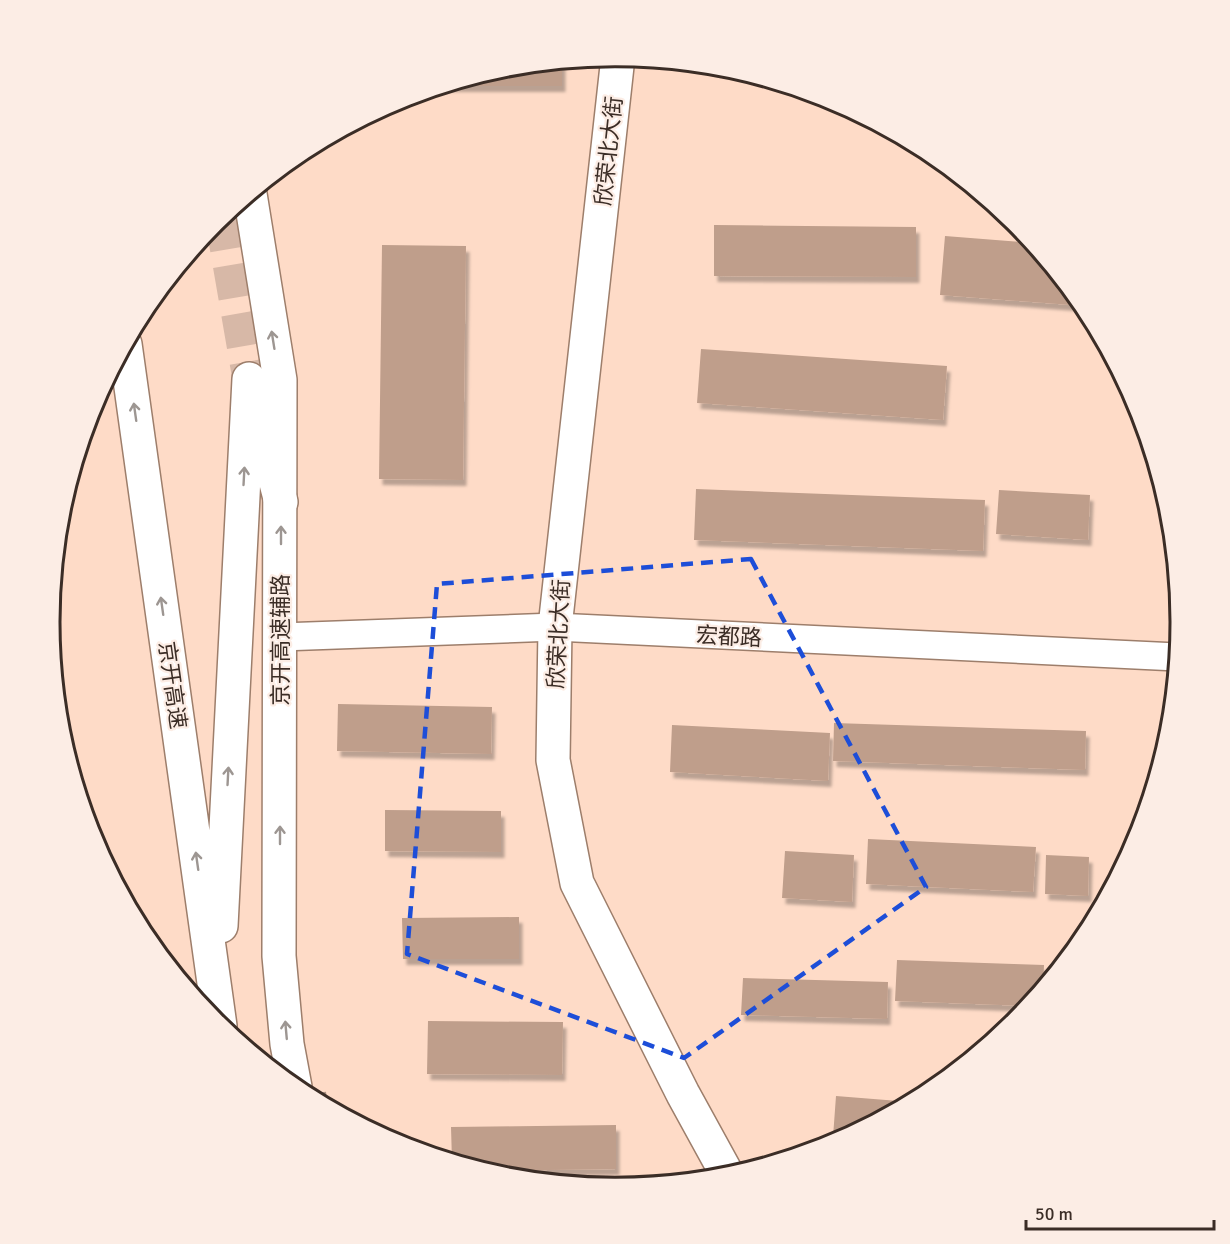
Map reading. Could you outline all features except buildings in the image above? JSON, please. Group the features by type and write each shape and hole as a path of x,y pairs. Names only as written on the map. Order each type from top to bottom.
{"main road":[{"name":"欣荣北大街","path":"617,67 555,627 553,760 577,883 683,1094 723,1166"},
{"name":"京开高速辅路","path":"251,203 280,380 279,956 287,1044 292,1073"},
{"name":"京开高速","path":"127,358 218,1009"},
{"path":"219,1010 249,379 281,502"}],"street":[{"name":"宏都路","path":"280,637 555,627 1169,657"}],"highlighted area":[{"path":"751,559 926,887 684,1058 407,954 437,584"}],"tunnel":[{"path":"223,230 249,379"}]}
